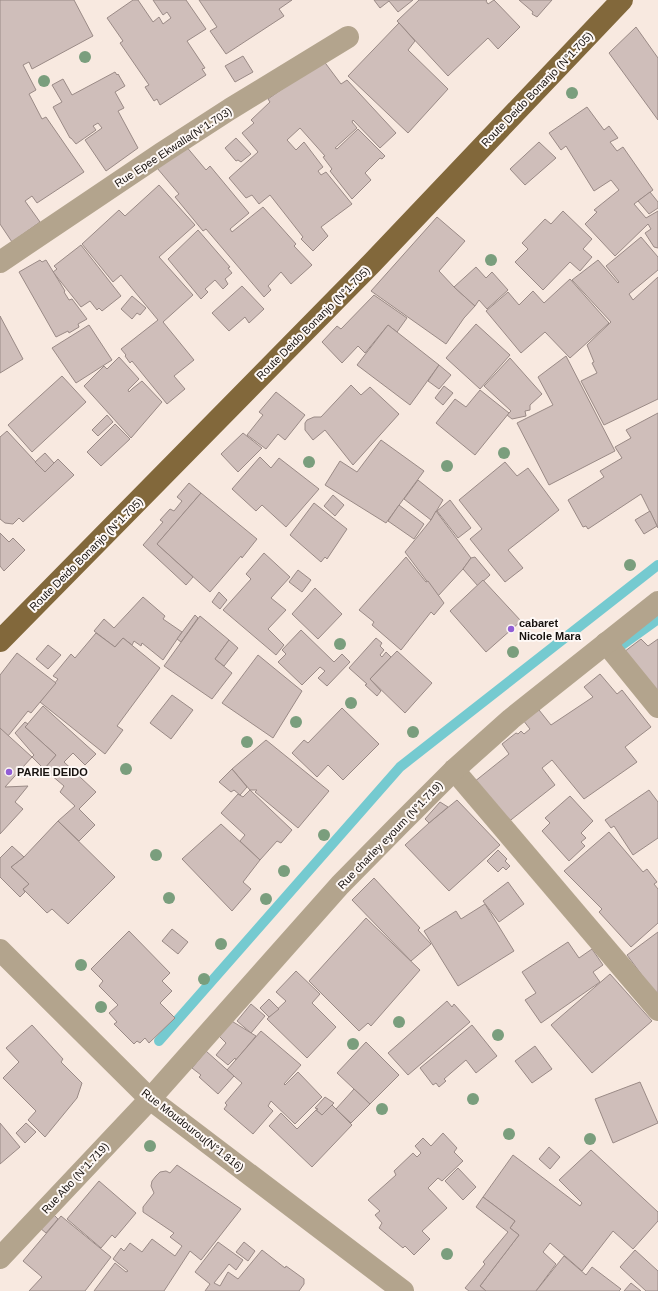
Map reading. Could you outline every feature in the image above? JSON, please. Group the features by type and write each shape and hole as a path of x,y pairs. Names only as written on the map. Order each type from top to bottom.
{"main road":[{"name":"Route Deido Bonanjo (N°1.705)","path":"0,641 371,264 622,0"}],"street":[{"name":"Rue Epee Ekwalla(N°1.703)","path":"0,262 224,113 348,36"},
{"name":"Rue charley eyoum (N°1.719)","path":"150,1099 340,885 454,770 511,719 658,602"},
{"path":"606,643 658,707"},
{"path":"454,770 658,1010"},
{"name":"Rue Moudourou(N°1.816)","path":"0,950 150,1099 381,1285 404,1291"},
{"name":"Rue Abo (N°1.719)","path":"0,1258 150,1099"}],"building":[{"path":"0,0 74,0 93,36 32,69 29,62 23,65 36,90 29,94 42,119 46,117 84,172 37,203 32,196 25,201 40,222 12,242 0,224"},
{"path":"133,0 138,0 153,22 159,17 163,24 171,18 167,12 163,15 153,0 186,0 206,29 187,41 205,68 202,69 206,75 160,105 157,99 154,101 145,87 149,85 120,43 123,41 107,18"},
{"path":"199,0 292,0 279,9 284,16 226,54 210,31 217,27"},
{"path":"374,0 413,0 398,12 389,1 380,8"},
{"path":"419,0 487,0 486,1 488,4 494,0 520,27 498,49 488,38 448,76 397,21"},
{"path":"519,0 552,0 537,17 532,14 533,12"},
{"path":"399,23 415,41 408,50 448,89 408,133 348,76"},
{"path":"636,27 658,58 658,120 609,53"},
{"path":"243,56 253,72 235,82 225,66"},
{"path":"323,60 341,84 347,80 396,133 380,148 353,120 352,122 357,128 335,148 337,149 358,129 385,156 382,159 380,158 365,173 371,180 352,199 330,171 332,169 323,157 325,156 300,128 287,140 296,150 304,142 323,167 318,171 321,175 326,172 352,204 321,227 328,236 313,251 301,239 303,237 270,195 259,204 252,195 246,198 229,178 258,152 242,133 254,123 251,120 270,102 268,99"},
{"path":"115,72 117,75 118,74 125,86 115,92 124,108 118,111 138,148 106,171 85,140 102,128 98,123 93,126 96,130 76,144 70,138 53,107 62,102 52,85 63,79 72,95"},
{"path":"587,107 604,130 609,126 618,138 610,142 617,151 623,147 653,190 634,204 646,218 658,211 658,248 654,247 645,233 651,229 648,224 615,256 585,224 597,212 594,210 619,190 611,180 594,191 566,146 561,150 549,133"},
{"path":"236,138 251,154 241,162 238,160 236,161 225,148"},
{"path":"539,142 556,158 525,185 510,169"},
{"path":"185,145 206,170 210,166 249,213 230,229 232,232 263,207 296,244 294,246 312,265 291,284 281,272 268,286 271,290 264,297 206,229 203,231 175,197 179,194 157,168"},
{"path":"159,185 195,225 159,257 193,295 163,322 194,360 174,376 185,389 167,404 132,361 130,363 121,349 158,320 121,275 113,282 82,244 119,210 125,216"},
{"path":"650,192 658,202 658,208 649,214 638,201"},
{"path":"563,211 592,239 583,249 592,257 580,271 570,262 543,290 515,262 528,249 522,243 545,219 551,224"},
{"path":"437,217 465,241 439,271 475,306 464,318 446,344 371,291"},
{"path":"198,230 230,267 228,268 232,273 225,279 228,284 223,289 215,280 205,289 208,292 201,299 168,259"},
{"path":"641,237 658,257 658,270 629,294 633,300 658,277 658,399 604,425 581,381 597,373 592,363 594,362 587,345 611,322 572,280 598,260 618,283 619,282 606,266"},
{"path":"81,245 121,296 102,311 99,308 97,310 90,301 81,307 53,272 57,269 54,266"},
{"path":"40,260 42,262 46,260 69,300 72,299 87,319 78,324 79,327 69,333 68,331 56,337 19,272"},
{"path":"476,267 486,278 492,272 508,290 487,309 479,300 475,306 454,287"},
{"path":"570,279 609,323 570,358 545,332 521,353 486,311 508,292 519,305 533,291 544,303"},
{"path":"242,286 264,309 249,323 245,317 229,331 212,313"},
{"path":"374,295 407,318 397,332 388,325 365,353 358,346 342,363 322,342 337,326 341,329"},
{"path":"132,296 146,308 140,315 137,313 132,319 121,309"},
{"path":"0,316 23,359 0,373"},
{"path":"476,324 510,355 480,389 446,358"},
{"path":"89,325 112,360 76,383 52,348"},
{"path":"388,325 439,365 410,405 357,365"},
{"path":"566,356 615,451 549,485 517,423 553,405 538,377"},
{"path":"119,357 139,379 128,390 129,392 142,381 162,402 131,438 84,386 104,366 107,369"},
{"path":"510,358 542,394 530,405 530,410 525,411 526,416 512,419 507,415 511,411 484,386"},
{"path":"439,365 451,375 439,389 428,381"},
{"path":"62,376 86,402 32,452 8,425"},
{"path":"351,385 361,395 370,387 399,414 353,465 325,430 313,440 305,430 305,423 307,420 314,417 321,417"},
{"path":"444,386 453,393 443,405 435,398"},
{"path":"480,390 509,413 475,455 436,423 455,399 466,407"},
{"path":"276,392 305,415 285,440 278,434 266,449 247,435 263,415 259,412"},
{"path":"658,413 658,528 641,494 588,529 586,526 583,527 568,500 604,477 600,471 622,458 615,447 631,438 626,430"},
{"path":"107,415 113,422 98,436 92,430"},
{"path":"115,424 130,439 101,466 87,452"},
{"path":"7,431 45,472 58,459 74,475 23,522 19,518 13,524 5,523 0,519 0,437"},
{"path":"243,433 262,448 238,472 221,454"},
{"path":"381,440 424,471 386,523 325,485 340,461 357,472"},
{"path":"45,453 54,463 45,472 35,462"},
{"path":"260,457 271,468 279,458 319,489 286,527 262,505 256,511 232,489"},
{"path":"505,462 517,476 528,468 559,510 508,550 523,568 505,582 470,539 482,529 459,500"},
{"path":"418,480 443,500 431,520 404,499"},
{"path":"189,483 201,493 157,544 193,577 186,585 143,545 163,522 160,520 170,509 174,511 182,501 177,497"},
{"path":"201,493 257,539 242,558 241,556 210,592 157,544"},
{"path":"333,495 344,505 335,516 324,506"},
{"path":"450,500 471,528 458,538 437,511"},
{"path":"314,503 347,529 327,559 325,557 321,562 290,535"},
{"path":"399,505 424,524 414,539 388,521"},
{"path":"436,511 471,558 438,596 405,552 431,520"},
{"path":"650,511 657,526 644,534 635,520"},
{"path":"0,533 9,542 13,538 25,550 4,571 0,566"},
{"path":"264,553 290,577 271,598 286,610 268,629 284,645 276,655 223,610 251,579 246,574"},
{"path":"406,557 426,582 428,581 444,603 434,615 431,612 401,650 372,625 374,622 359,610"},
{"path":"475,557 490,575 478,586 463,569 471,558"},
{"path":"298,570 311,580 302,592 289,582"},
{"path":"483,580 521,621 486,652 450,611"},
{"path":"315,588 342,614 318,639 292,614"},
{"path":"219,592 227,600 220,609 212,602"},
{"path":"143,597 165,616 163,619 182,632 163,660 142,643 141,646 134,641 132,645 123,638 115,647 94,631 104,619 114,628"},
{"path":"195,615 198,618 181,642 177,639"},
{"path":"200,616 229,640 215,659 232,673 212,699 164,666"},
{"path":"301,630 334,662 342,654 350,662 327,686 318,678 325,671 320,667 302,685 278,662 286,654 282,650"},
{"path":"96,633 115,647 123,638 160,668 117,726 123,730 105,754 40,702 58,679 53,676 71,654 75,658"},
{"path":"376,638 382,643 380,646 384,650 380,655 382,657 386,652 391,657 370,679 381,691 377,696 365,685 367,684 349,668"},
{"path":"641,639 648,646 658,639 658,695 624,652"},
{"path":"229,640 238,648 224,666 215,659"},
{"path":"48,645 61,655 48,669 36,659"},
{"path":"397,651 432,683 405,713 370,679"},
{"path":"17,653 56,683 31,713 28,711 8,736 0,729 0,675"},
{"path":"258,655 302,691 273,738 222,703"},
{"path":"600,674 617,694 622,690 651,727 625,747 637,762 584,799 552,760 542,768 555,785 507,823 474,782 509,754 502,744 516,733 518,734 521,731 524,734 530,729 523,720 539,710 551,725 593,697 584,687"},
{"path":"172,695 193,710 171,739 150,723"},
{"path":"43,706 96,754 85,765 73,753 64,762 96,792 79,809 95,825 79,841 58,821 75,806 60,792 64,786 44,769 56,755 25,727"},
{"path":"342,708 379,744 343,780 328,765 317,777 292,753 304,740 308,743"},
{"path":"25,722 28,724 25,727 56,755 44,769 32,757 34,755 15,733"},
{"name":"PARIE DEIDO","path":"0,728 32,757 5,787 28,786 15,802 23,809 0,834"},
{"path":"266,740 329,791 298,828 255,792 257,790 250,790 232,769"},
{"path":"232,769 247,787 240,795 234,790 231,792 219,782"},
{"path":"250,790 292,830 281,843 277,841 260,860 240,841 245,835 221,813 238,794 243,797"},
{"path":"649,790 658,802 658,838 633,855 614,826 611,828 605,820"},
{"path":"570,796 593,821 581,833 586,838 581,842 585,846 569,861 542,831 550,823 545,818"},
{"path":"457,800 500,845 449,891 405,845"},
{"path":"440,802 448,807 429,823 425,819"},
{"path":"58,821 115,877 68,924 52,909 47,913 23,889 29,884 11,867 24,857"},
{"path":"221,824 260,860 243,882 251,889 232,911 182,859"},
{"path":"609,832 643,872 647,869 657,882 654,884 658,889 658,923 631,947 599,912 602,909 564,871"},
{"path":"12,846 24,857 11,867 29,884 23,889 25,892 20,897 0,877 0,858"},
{"path":"498,850 507,859 505,861 510,866 506,870 503,867 498,872 487,861"},
{"path":"374,878 420,928 418,930 431,944 411,961 352,900"},
{"path":"508,882 524,904 499,922 483,901"},
{"path":"485,904 514,951 458,986 424,931 456,911 461,919"},
{"path":"366,918 420,970 371,1026 368,1023 359,1031 309,981"},
{"path":"172,929 188,942 178,954 162,941"},
{"path":"129,931 170,973 162,981 172,991 160,1003 175,1018 149,1043 145,1038 140,1043 137,1041 134,1044 114,1024 117,1022 109,1013 118,1005 99,986 103,981 91,969"},
{"path":"658,932 658,997 627,955"},
{"path":"568,942 579,958 592,949 603,965 593,972 600,982 541,1023 525,1000 536,993 522,972"},
{"path":"296,971 320,994 312,1003 336,1027 307,1058 267,1019 286,1001 276,992"},
{"path":"610,974 652,1021 592,1073 551,1025"},
{"path":"269,999 279,1009 269,1017 260,1008"},
{"path":"447,1001 452,1007 454,1004 470,1022 408,1075 388,1053"},
{"path":"251,1004 265,1016 251,1033 237,1021"},
{"path":"230,1020 256,1036 236,1060 235,1058 228,1065 216,1055 226,1043 218,1035"},
{"path":"32,1025 63,1059 61,1062 82,1083 77,1098 45,1137 28,1120 36,1111 3,1078 19,1062 6,1048"},
{"path":"472,1025 497,1056 476,1073 466,1060 444,1079 446,1081 439,1087 436,1083 433,1085 420,1068"},
{"path":"261,1031 301,1065 284,1084 285,1085 298,1072 322,1097 295,1124 271,1101 268,1106 273,1111 253,1134 224,1109 227,1105 225,1103 242,1083 227,1070"},
{"path":"366,1042 399,1075 370,1104 337,1073"},
{"path":"535,1046 552,1069 532,1083 515,1061"},
{"path":"206,1051 234,1076 218,1094 199,1077 201,1075 192,1068"},
{"path":"640,1082 658,1123 613,1143 595,1099"},
{"path":"354,1089 370,1104 351,1123 336,1109"},
{"path":"325,1097 334,1103 322,1115 316,1110 318,1109 315,1108"},
{"path":"332,1105 352,1125 312,1167 269,1126 281,1113 297,1129 316,1110 322,1115"},
{"path":"0,1123 20,1147 0,1164"},
{"path":"26,1123 36,1132 25,1143 16,1133"},
{"path":"443,1133 457,1148 454,1152 463,1161 442,1181 438,1178 428,1188 447,1208 422,1231 430,1239 414,1255 405,1246 403,1248 379,1228 382,1223 375,1215 380,1211 368,1200 396,1175 394,1171 413,1153 417,1157 421,1153 415,1146 423,1138 431,1146"},
{"path":"549,1147 560,1157 550,1169 539,1159"},
{"path":"591,1150 658,1212 658,1221 633,1249 613,1231 582,1271 550,1243 543,1252 556,1264 536,1291 486,1291 480,1286 519,1235 510,1228 515,1221 483,1197 513,1155 580,1206 582,1203 559,1180"},
{"path":"177,1165 241,1209 201,1260 190,1251 164,1291 94,1291 115,1263 126,1272 128,1271 113,1259 121,1248 124,1251 130,1243 142,1252 152,1239 175,1256 182,1246 170,1237 174,1233 143,1212 143,1207 154,1193 151,1186 152,1181 160,1172 166,1171 170,1173"},
{"path":"458,1168 476,1187 463,1200 445,1181"},
{"path":"99,1181 136,1213 115,1238 112,1235 101,1248 67,1219"},
{"path":"483,1197 515,1221 510,1228 519,1235 480,1286 486,1291 469,1291 465,1288 485,1264 483,1262 508,1232 476,1207"},
{"path":"52,1213 58,1219 46,1233 40,1228"},
{"path":"61,1216 111,1257 85,1291 29,1291 42,1277 23,1261"},
{"path":"218,1242 243,1260 236,1270 229,1264 214,1283 220,1286 228,1272 238,1279 262,1250 285,1268 286,1266 304,1279 304,1284 299,1291 205,1291 210,1284 195,1272"},
{"path":"244,1242 255,1251 248,1261 236,1252"},
{"path":"635,1250 658,1271 658,1291 646,1291 620,1267"},
{"path":"564,1256 586,1275 592,1267 621,1289 619,1291 536,1291"},
{"path":"631,1283 641,1291 624,1291"}],"waterway":[{"path":"159,1041 400,767 658,565"},
{"path":"611,653 658,619"}],"place":[{"name":"cabaret Nicole Mara","path":"511,629"},
{"name":"PARIE DEIDO","path":"9,772"}]}
